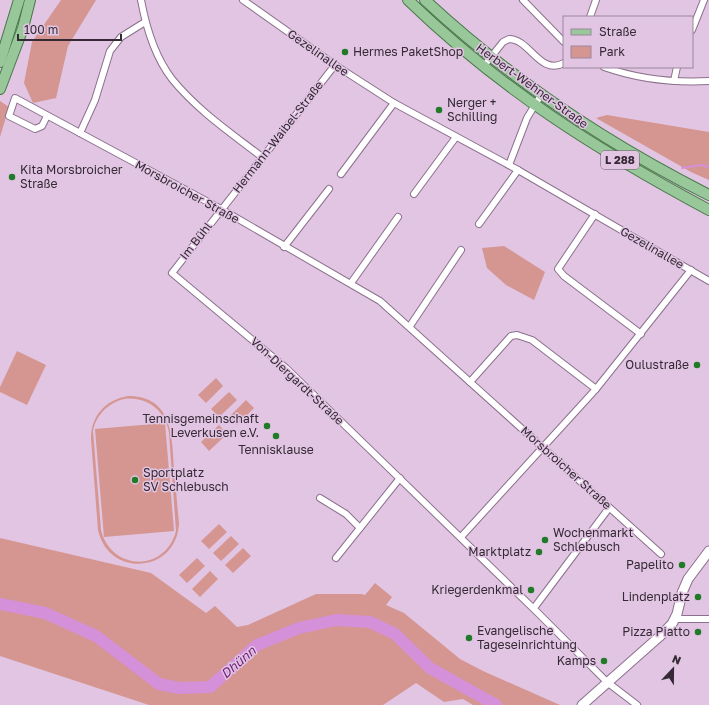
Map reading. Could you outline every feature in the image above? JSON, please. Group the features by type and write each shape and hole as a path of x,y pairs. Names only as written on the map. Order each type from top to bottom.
{"main road":[{"path":"0,62 19,0"},
{"path":"0,89 23,28 30,0"},
{"name":"Herbert-Wehner-Straße","path":"408,0 484,67 534,105 613,156 709,210"},
{"name":"Herbert-Wehner-Straße","path":"425,0 491,57 574,119 624,149 709,195"},
{"path":"582,705 659,637 675,618 688,579 709,552"}],"street":[{"path":"141,0 145,22 156,49 172,78 188,96 214,119 262,157"},
{"name":"Gezelinallee","path":"243,0 335,65 394,103 518,170 709,281"},
{"path":"523,0 563,41"},
{"path":"590,16 596,0"},
{"path":"693,28 704,0"},
{"path":"80,134 95,100 110,51 121,37 145,22"},
{"path":"484,67 503,42 512,39 548,66 556,66 563,63"},
{"name":"Hermann-Waibel-Straße","path":"221,209 335,65"},
{"path":"608,68 640,77 674,81 709,81"},
{"path":"674,81 677,68"},
{"path":"509,165 526,118 541,95"},
{"name":"Morsbroicher Straße","path":"47,116 42,126 35,129 13,119 9,116 9,113 15,98 221,209 284,247 351,283 380,301 410,326 542,448 661,554"},
{"path":"341,174 394,103"},
{"path":"414,194 456,137"},
{"path":"479,224 518,170"},
{"path":"284,247 329,189"},
{"name":"Im Bühl","path":"172,273 221,209"},
{"path":"595,214 558,269 564,276 640,334"},
{"path":"351,283 398,217"},
{"path":"410,326 461,250"},
{"path":"461,537 596,389 691,270"},
{"name":"Von-Diergardt-Straße","path":"172,273 286,368 534,608 607,682 637,705"},
{"path":"470,382 511,336 517,335 532,340 596,389"},
{"path":"336,558 400,478"},
{"path":"320,498 346,514 360,528"},
{"path":"534,608 610,508"},
{"path":"675,618 709,619"}],"green space":[{"path":"61,0 96,0 68,46 56,98 33,103 24,83 32,42"},
{"path":"0,101 9,107 0,137"},
{"path":"607,115 709,132 709,180 691,172 596,118"},
{"path":"504,246 545,272 534,300 506,285 487,268 482,248"},
{"path":"17,351 46,365 27,405 0,392 0,387"},
{"path":"216,378 223,386 206,403 198,395"},
{"path":"229,392 237,400 219,417 211,409"},
{"path":"128,396 143,398 153,403 161,410 167,420 172,443 179,523 175,540 167,552 155,560 142,564 128,563 115,557 105,546 98,530 91,439 92,431 97,416 101,410 106,405","holes":["132,399 140,400 154,407 160,412 167,425 169,433 176,531 170,545 161,554 150,560 138,562 126,559 115,553 107,544 101,530 93,431 97,420 104,410 118,401"]},
{"path":"246,400 254,408 237,425 229,417"},
{"name":"Sportplatz SV Schlebusch","path":"165,423 174,531 104,537 95,429"},
{"path":"219,425 227,434 209,451 201,442"},
{"path":"219,524 227,532 209,549 201,541"},
{"path":"231,536 239,544 221,561 213,553"},
{"path":"0,538 151,573 206,613 215,606 237,627 248,625 316,594 365,595 375,583 392,597 386,605 404,613 460,659 483,671 560,705 473,705 463,699 444,702 416,683 383,705 149,705 0,656"},
{"path":"243,548 251,556 233,573 225,565"},
{"path":"197,558 205,566 187,583 179,575"},
{"path":"210,571 218,579 200,597 192,589"}],"waterway":[{"path":"682,168 701,165 709,167"},
{"name":"Dhünn","path":"0,604 45,613 96,636 159,684 179,688 210,687 257,645 299,628 336,620 370,622 395,634 430,668 496,705"}],"place":[{"name":"Hermes PaketShop","path":"345,52"},
{"name":"Nerger + Schilling","path":"439,110"},
{"name":"Kita Morsbroicher Straße","path":"12,177"},
{"name":"Oulustraße","path":"697,365"},
{"name":"Tennisgemeinschaft Leverkusen e.V.","path":"267,426"},
{"name":"Tennisklause","path":"276,436"},
{"name":"Sportplatz SV Schlebusch","path":"135,480"},
{"name":"Wochenmarkt Schlebusch","path":"545,540"},
{"name":"Marktplatz","path":"539,552"},
{"name":"Papelito","path":"682,565"},
{"name":"Kriegerdenkmal","path":"531,590"},
{"name":"Lindenplatz","path":"698,597"},
{"name":"Pizza Piatto","path":"698,632"},
{"name":"Evangelische Tageseinrichtung","path":"469,638"},
{"name":"Kamps","path":"604,661"}]}
